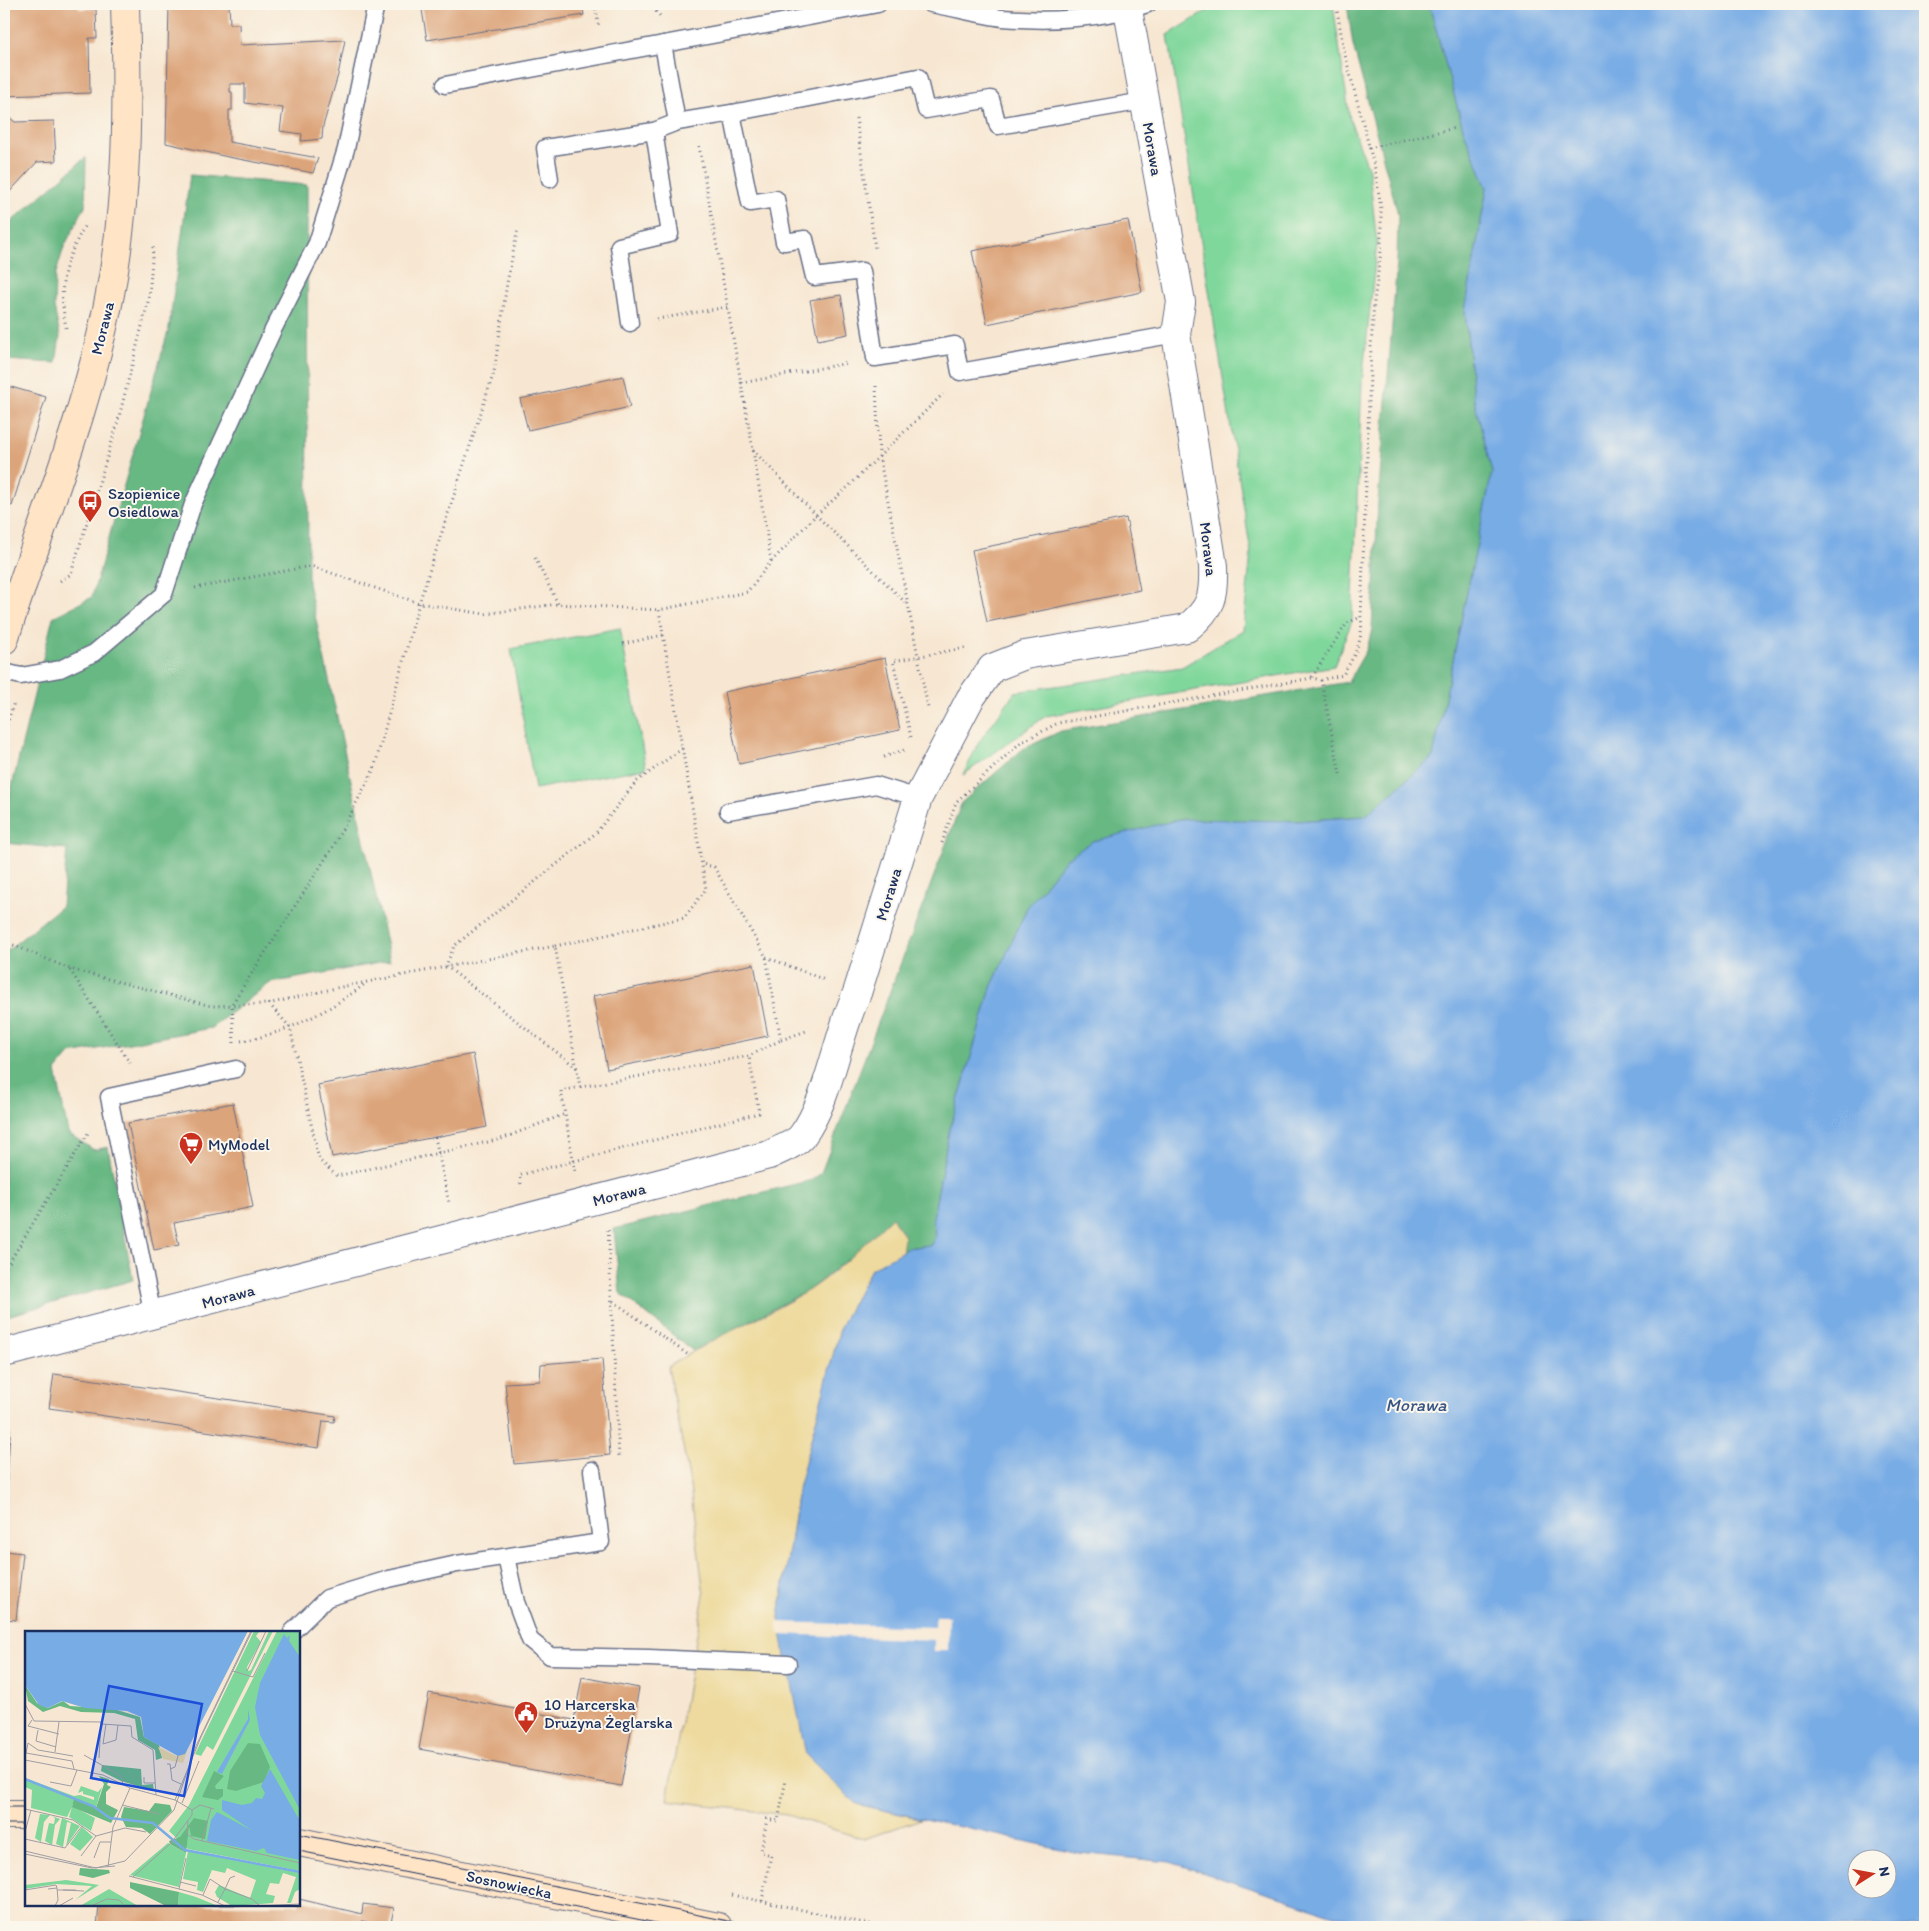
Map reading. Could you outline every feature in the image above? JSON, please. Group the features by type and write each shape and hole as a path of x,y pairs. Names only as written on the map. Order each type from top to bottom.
{"street":[{"name":"Morawa","path":"4,640 82,402 110,294 120,225 125,161 128,94 125,4"},
{"name":"Morawa","path":"4,1353 769,1156 801,1138 820,1102 847,1015 857,993 918,798 970,699 992,668 1025,655 1187,628 1201,617 1214,592 1213,566 1176,334 1181,302 1144,101 1138,7"},
{"path":"4,1815 25,1815"},
{"name":"Sosnowiecka","path":"300,1842 718,1927"}],"lane":[{"path":"4,672 21,676 60,669 94,653 164,594 193,504 273,330 317,243 346,149 376,4"},
{"path":"446,86 878,4"},
{"path":"931,4 1002,18 1059,20 1138,7"},
{"path":"663,44 677,122"},
{"path":"550,180 545,148 654,131 677,122 918,77 926,110 991,99 998,126 1144,101"},
{"path":"732,113 750,203 776,199 784,242 804,239 814,277 862,271 875,358 955,345 960,372 1176,334"},
{"path":"630,323 619,246 670,234 654,131"},
{"path":"728,811 876,785 918,798"},
{"path":"153,1316 109,1097 236,1069"},
{"path":"293,1631 327,1598 389,1578 457,1564 601,1542 592,1470"},
{"path":"506,1557 516,1602 530,1640 550,1656 788,1664"}],"path":[{"path":"649,4 682,41"},
{"path":"1156,707 1312,678 1321,680 1343,675 1356,652 1362,630 1360,617 1371,347 1374,302 1381,251 1381,208 1375,169 1344,51 1336,4"},
{"path":"854,110 876,251"},
{"path":"694,120 771,562"},
{"path":"1369,148 1455,128"},
{"path":"68,334 63,308 62,279 69,253 86,222"},
{"path":"236,1069 232,1004 332,847 374,769 419,603 494,372 507,283 518,228"},
{"path":"630,323 728,307"},
{"path":"741,383 875,358 879,455 906,604 929,713"},
{"path":"164,594 311,566 419,603 484,614 558,604 659,610 747,592 771,562 816,515 848,487 953,385 960,372"},
{"path":"753,450 906,604"},
{"path":"535,558 558,604"},
{"path":"4,941 70,969 211,1006 268,1004 684,918 706,889 659,610"},
{"path":"1312,678 1347,623 1360,617"},
{"path":"623,644 662,635"},
{"path":"913,747 893,661 969,647"},
{"path":"1321,680 1340,774"},
{"path":"446,966 454,946 596,833 636,782 683,748"},
{"path":"883,757 906,749"},
{"path":"581,1203 561,1091 749,1056 781,1040 766,956 714,867 702,864"},
{"path":"555,946 580,1087"},
{"path":"766,956 857,993"},
{"path":"446,966 577,1068"},
{"path":"70,969 146,1089"},
{"path":"251,1039 290,1027 341,1002 366,983"},
{"path":"268,1004 290,1027 319,1160 337,1176 501,1139 565,1114"},
{"path":"4,1271 88,1133 115,1126"},
{"path":"435,1137 450,1211"},
{"path":"608,1225 619,1466"},
{"path":"612,1300 687,1354"},
{"path":"762,1901 771,1854 761,1852 766,1819 778,1821 786,1778"}],"green space":[{"path":"1218,4 1333,4 1350,120 1369,170 1377,244 1362,382 1352,621 1334,666 1046,716 963,775 979,742 1015,692 1182,667 1243,630 1251,553 1168,35"},
{"path":"1347,4 1429,4 1464,131 1487,188 1465,311 1473,395 1492,472 1433,757 1365,816 1297,821 1027,908 991,988 949,1132 933,1218 935,1237 931,1245 913,1247 902,1253 904,1237 892,1217 855,1253 809,1290 693,1351 620,1293 614,1229 812,1180 821,1173 962,802 1023,749 1061,731 1348,682 1367,649 1372,629 1378,502 1397,262 1398,214 1353,45"},
{"path":"85,158 85,206 64,247 55,276 54,307 60,336 56,363 4,360 4,228"},
{"path":"190,175 307,185 308,583 390,961 270,983 211,1028 70,1054 56,1071 68,1133 94,1150 108,1147 133,1280 4,1317 4,953 62,906 67,849 4,843 4,819 53,617 92,597 169,328"},
{"path":"620,628 646,768 535,789 511,649"}],"sand":[{"path":"892,1217 904,1237 902,1253 871,1269 841,1325 798,1489 779,1617 856,1804 921,1819 864,1839 787,1815 667,1800 704,1595 689,1478 668,1367 820,1283"}],"water":[{"name":"Morawa","path":"1429,4 1925,4 1925,1927 1372,1927 1170,1862 1079,1853 856,1804 806,1755 785,1657 779,1617 798,1489 841,1325 871,1269 908,1248 931,1245 935,1237 933,1218 949,1132 991,988 1027,908 1066,859 1093,841 1181,819 1297,821 1365,816 1433,757 1492,472 1473,395 1465,311 1487,188 1464,131"}],"pier":[{"path":"935,1616 949,1616 948,1651 934,1651 934,1640 779,1634 777,1622 934,1627"}],"building":[{"path":"4,4 78,4 79,9 96,9 97,38 89,38 90,93 4,96"},
{"path":"169,4 229,4 230,24 239,24 240,45 345,40 338,75 323,126 322,139 301,141 302,134 280,131 283,108 245,103 245,84 230,84 232,110 229,110 229,142 318,158 313,173 166,143"},
{"path":"421,4 582,4 584,15 427,40"},
{"path":"4,118 10,118 15,122 54,121 56,161 37,162 4,198"},
{"path":"1128,220 1142,292 987,324 972,251"},
{"path":"841,295 848,334 818,340 810,300"},
{"path":"623,376 630,407 528,430 520,399"},
{"path":"4,385 46,397 12,506 4,504"},
{"path":"1126,518 1140,590 987,622 972,550"},
{"path":"885,658 900,730 739,764 724,692"},
{"path":"754,964 768,1036 607,1069 593,996"},
{"path":"473,1054 487,1127 332,1157 318,1085"},
{"name":"MyModel","path":"233,1103 253,1207 174,1223 179,1245 154,1250 128,1123"},
{"path":"602,1359 610,1455 514,1464 505,1383 540,1381 541,1364"},
{"path":"54,1374 335,1416 334,1422 323,1421 319,1448 49,1408"},
{"path":"4,1434 10,1434 5,1508 4,1508"},
{"path":"4,1551 23,1553 16,1620 4,1619"},
{"name":"10 Harcerska Drużyna Żeglarska","path":"582,1677 639,1688 621,1786 419,1749 429,1693 574,1720"},
{"path":"300,1899 362,1914 363,1904 394,1908 390,1927 362,1921 361,1927 97,1927 99,1906 300,1906"}],"tram line":[{"path":"4,1807 25,1807"},
{"path":"4,1824 25,1824"},
{"path":"300,1834 758,1927"},
{"path":"300,1851 676,1927"}],"place":[{"name":"Szopienice Osiedlowa","path":"90,523"},
{"name":"MyModel","path":"191,1165"},
{"name":"10 Harcerska Drużyna Żeglarska","path":"526,1734"}]}
